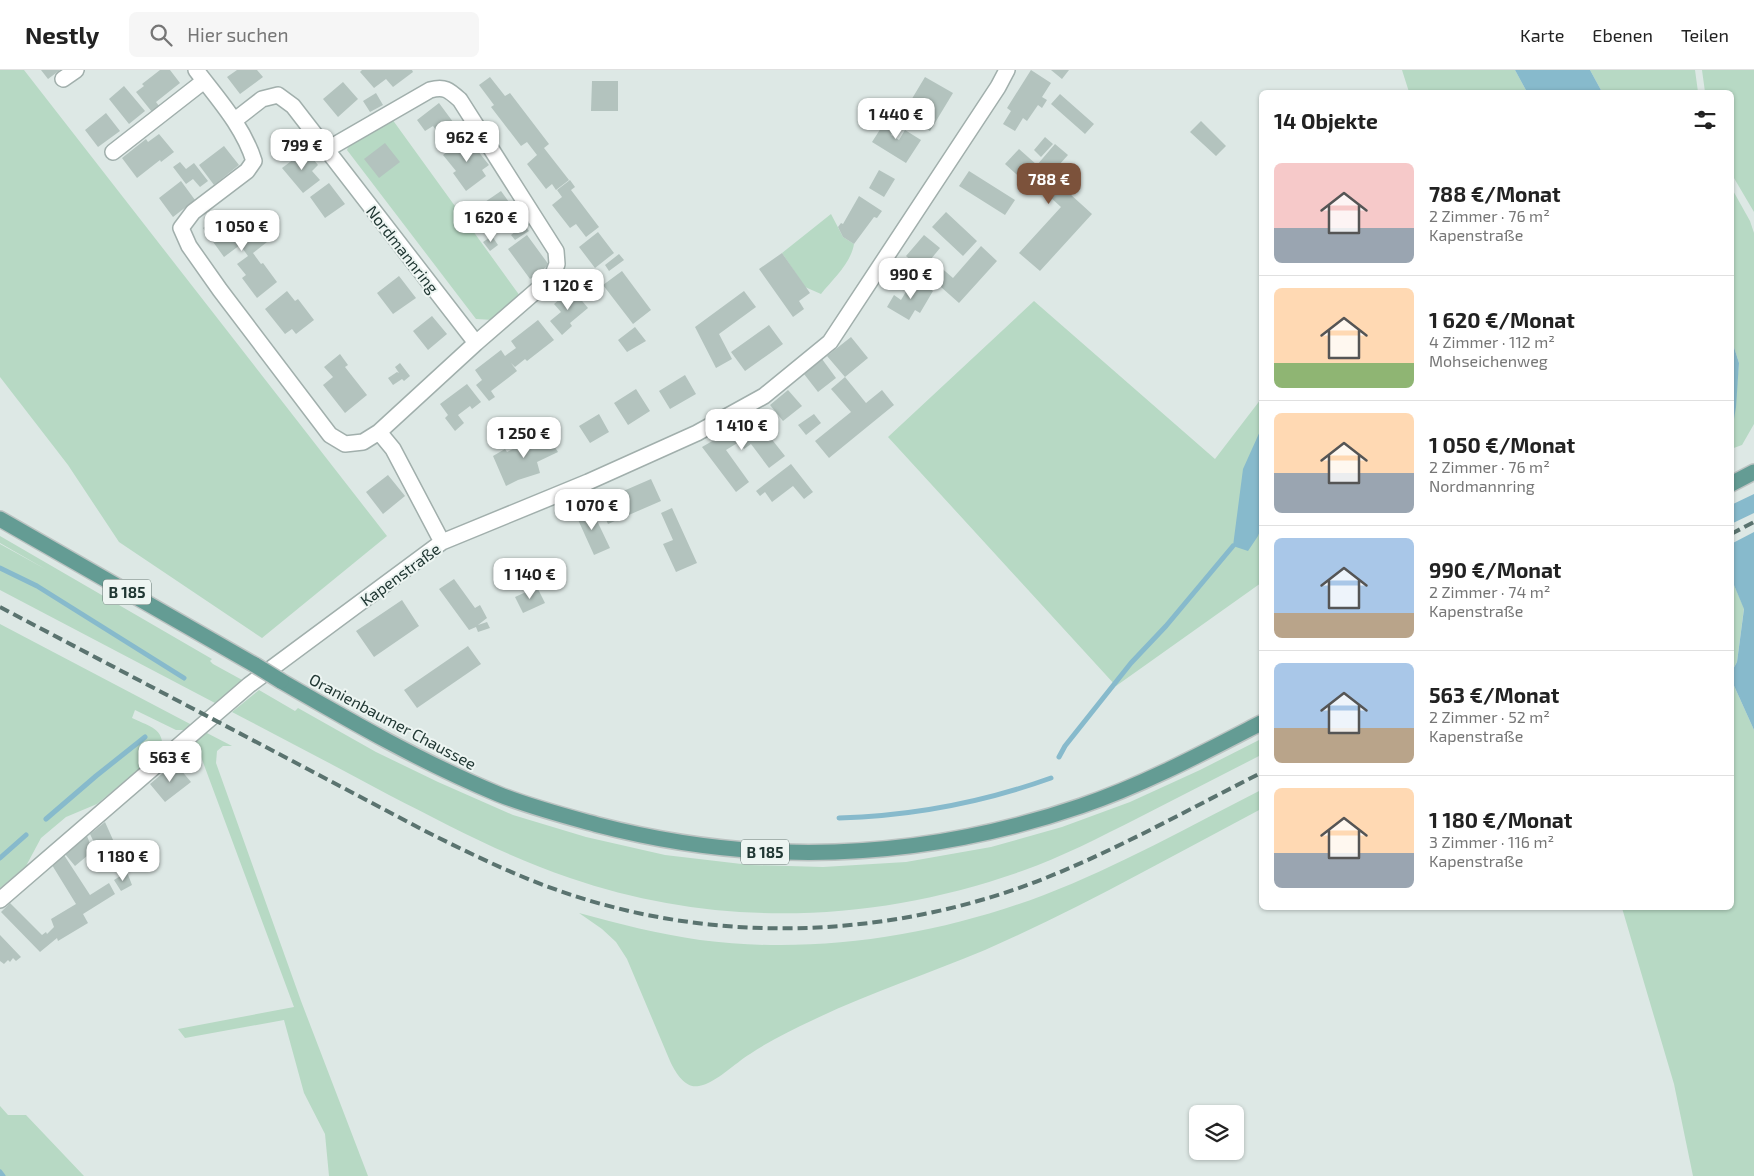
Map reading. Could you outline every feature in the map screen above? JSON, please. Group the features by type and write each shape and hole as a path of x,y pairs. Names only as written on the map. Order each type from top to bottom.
{"main road":[{"path":"1734,482 1754,472"},
{"name":"Oranienbaumer Chaussee","path":"0,519 281,681 432,765 501,796 628,833 671,841 739,850 783,853 836,853 891,849 956,839 1005,829 1083,805 1120,791 1198,756 1259,724"}],"street":[{"path":"63,79 76,70"},
{"name":"Kapenstraße","path":"0,900 249,685 442,542 588,482 698,433 764,396 830,342 1008,70"},
{"path":"113,152 200,75 235,120 250,148 254,161 247,171 194,212 181,228 189,246 220,290 330,435 345,444 364,442 379,432 476,343 552,277 557,264 556,251 460,100 451,92 441,87 430,90 326,150"},
{"name":"Nordmannring","path":"235,120 262,99 278,95 292,106 476,343"},
{"path":"379,432 393,449 442,542"}],"green space":[{"path":"0,70 24,70 387,536 262,638 119,542 68,465 0,377"},
{"path":"1402,70 1515,70 1526,90 1408,90"},
{"path":"1590,70 1695,70 1698,90 1601,90"},
{"path":"1702,70 1754,70 1754,212 1734,178 1734,90 1705,90"},
{"path":"392,119 520,296 493,320 476,319 347,150 350,142"},
{"path":"1734,192 1750,221 1754,233 1754,424 1742,445 1734,448 1734,417 1739,363 1734,347"},
{"path":"831,214 843,237 854,244 849,258 821,294 805,287 782,253"},
{"path":"1034,301 1215,459 1259,402 1259,584 1116,686 888,437"},
{"path":"0,536 212,659 210,661 213,664 244,681 215,703 0,590 0,544 47,570 0,543"},
{"path":"1734,585 1744,608 1737,662 1734,668"},
{"path":"0,624 192,725 187,730 176,730 135,710 132,718 158,732 161,737 162,750 97,804 66,817 41,838 26,866 0,888"},
{"path":"1734,686 1754,730 1754,1176 1693,1176 1674,1084 1623,910 1734,910"},
{"path":"259,690 295,711 298,708 376,752 513,815 586,837 665,855 750,865 823,867 906,862 991,847 1062,827 1130,802 1259,740 1259,756 1066,853 1022,871 966,888 910,901 853,910 796,913 739,912 682,906 626,894 547,870 456,829 232,712"},
{"path":"205,732 232,746 223,746 217,751 216,763 301,1001 368,1176 329,1176 325,1134 304,1093 284,1020 185,1038 178,1029 294,1007 194,738"},
{"path":"1259,791 1259,810 1124,882 985,950 834,1010 765,1045 719,1077 699,1086 689,1085 681,1079 675,1070 627,959 616,942 602,929 579,913 669,935 743,944 831,943 875,938 918,931 1003,909 1072,884 1154,845"},
{"path":"0,1106 8,1115 26,1115 84,1176 0,1176"}],"water":[{"path":"1515,70 1590,70 1601,90 1526,90"},
{"path":"1734,347 1739,363 1734,419"},
{"path":"1259,433 1259,533 1248,551 1233,546 1243,469"},
{"path":"1734,458 1754,490 1754,730 1734,686 1734,668 1737,662 1744,609 1734,585"}],"pier":[{"path":"1734,453 1754,486 1754,494 1734,504"},
{"path":"1754,513 1754,532 1734,542 1734,523"}],"building":[{"path":"41,70 60,70 48,79"},
{"path":"160,70 170,70 180,83 156,102 159,106 152,112 136,92 144,86 142,84"},
{"path":"237,70 257,70 263,77 240,94 227,77"},
{"path":"362,70 412,70 413,72 393,87 386,79 374,88 360,72"},
{"path":"1031,70 1051,83 1042,97 1047,100 1042,108 1038,105 1027,121 1023,118 1015,131 1003,124 1011,111 1007,108"},
{"path":"1051,70 1069,70 1062,79"},
{"path":"490,77 505,96 510,93 549,144 544,148 569,180 556,190 552,184 546,189 527,164 537,155 527,142 521,146 491,107 494,105 479,85"},
{"path":"925,77 953,93 930,131 911,119 915,111 907,107"},
{"path":"592,81 618,81 618,111 591,111"},
{"path":"343,82 358,99 338,117 323,99"},
{"path":"124,86 145,111 129,124 109,99"},
{"path":"376,93 383,105 370,112 363,101"},
{"path":"1060,94 1094,124 1085,134 1051,104"},
{"path":"439,103 456,126 441,137 433,126 425,131 417,120"},
{"path":"106,113 120,131 98,147 85,130"},
{"path":"890,114 900,120 891,135 899,140 905,130 921,140 906,163 872,142"},
{"path":"1201,121 1226,146 1216,156 1190,132"},
{"path":"159,134 174,152 161,162 160,160 137,178 122,158 146,139 148,142"},
{"path":"466,136 489,165 482,170 486,176 466,191 453,173 456,171 443,155"},
{"path":"1045,137 1053,144 1041,157 1034,150"},
{"path":"385,143 400,162 379,178 364,159"},
{"path":"1055,144 1068,155 1059,165 1068,173 1058,183 1092,214 1040,271 1019,253 1061,207 1040,188 1036,192 1005,164 1019,149 1037,165"},
{"path":"224,146 239,165 214,185 199,165"},
{"path":"306,150 318,165 312,171 320,180 303,193 282,168"},
{"path":"180,162 186,169 194,163 208,181 200,187 193,179 186,184 173,167"},
{"path":"879,170 895,179 884,197 869,188"},
{"path":"969,171 1015,200 1005,215 959,186"},
{"path":"570,180 575,187 571,190 599,227 586,237 576,224 570,228 552,205 562,197 557,190"},
{"path":"181,181 195,200 173,217 159,198"},
{"path":"329,183 345,204 325,218 310,197"},
{"path":"501,191 517,213 499,226 482,204"},
{"path":"859,196 882,211 877,218 874,217 854,244 843,237 838,227 841,223 843,224"},
{"path":"225,212 246,240 259,231 267,242 253,253 277,282 257,298 242,278 246,275 237,264 248,256 240,245 224,257 203,228"},
{"path":"946,212 977,241 963,256 932,227"},
{"path":"524,225 529,231 515,240 511,235"},
{"path":"598,232 614,253 595,268 579,247"},
{"path":"527,235 549,265 530,279 508,249"},
{"path":"924,235 940,248 931,259 953,278 981,246 997,261 959,303 906,256"},
{"path":"492,236 498,245 490,251 483,242"},
{"path":"782,253 810,293 799,301 804,309 793,317 759,269"},
{"path":"619,254 624,260 609,271 605,265"},
{"path":"622,271 651,310 633,324 603,285"},
{"path":"399,276 416,298 393,314 377,293"},
{"path":"914,278 933,291 920,313 915,310 909,320 887,307 894,295 901,300"},
{"path":"572,289 588,308 570,323 572,326 562,335 550,321 561,312 554,304"},
{"path":"287,291 295,301 298,299 314,320 296,334 292,329 285,334 265,309"},
{"path":"744,291 756,307 719,334 732,359 716,368 695,327"},
{"path":"432,316 447,334 428,350 413,331"},
{"path":"538,320 554,340 527,361 525,359 515,367 511,363 517,371 491,391 495,397 489,401 476,385 482,380 475,370 501,350 505,356 516,348 511,341"},
{"path":"769,325 783,344 745,371 731,352"},
{"path":"635,327 646,341 627,352 618,340"},
{"path":"851,337 868,358 845,377 827,356"},
{"path":"340,354 348,365 345,367 367,395 345,413 323,385 333,377 324,367"},
{"path":"822,359 836,378 818,392 804,374"},
{"path":"400,363 410,376 404,381 402,379 393,385 388,378 397,372 399,373 395,367"},
{"path":"685,375 696,394 670,409 659,391"},
{"path":"845,377 866,403 882,390 894,405 829,458 815,441 851,412 831,389"},
{"path":"467,384 481,402 472,409 470,406 458,415 464,423 455,431 445,418 448,415 440,404"},
{"path":"636,389 650,411 628,425 614,403"},
{"path":"788,390 802,406 783,421 770,405"},
{"path":"599,414 609,432 590,443 579,426"},
{"path":"814,414 821,423 806,435 798,425"},
{"path":"754,417 785,456 769,468 751,444 744,449 739,442 726,450 749,482 736,492 702,447"},
{"path":"545,432 558,452 537,462 540,473 506,486 493,456 505,449 507,452"},
{"path":"791,464 813,492 804,499 793,486 772,502 765,492 760,496 756,491"},
{"path":"388,475 405,496 383,514 366,492"},
{"path":"651,479 661,501 608,524 598,502"},
{"path":"590,506 610,548 594,555 575,513"},
{"path":"672,508 697,563 676,572 663,544 673,540 661,513"},
{"path":"454,579 475,608 480,605 487,618 478,625 487,622 490,628 478,632 476,627 469,630 439,589"},
{"path":"537,587 545,603 523,613 515,597"},
{"path":"402,600 419,626 374,657 356,631"},
{"path":"468,646 481,664 417,708 404,690"},
{"path":"175,763 191,782 165,802 150,784"},
{"path":"105,822 122,860 106,868 90,834"},
{"path":"87,836 93,851 75,866 65,854"},
{"path":"64,855 90,895 109,883 115,894 83,914 88,923 58,941 57,938 40,952 1,912 10,903 42,935 46,932 47,934 54,927 51,919 76,904 52,865"},
{"path":"127,872 132,885 121,891 114,880"},
{"path":"0,935 21,957 16,961 13,958 10,962 8,960 4,964 0,961"}],"waterway":[{"path":"1059,757 1065,746 1131,663 1166,626 1233,546"},
{"path":"0,568 37,586 184,678"},
{"path":"46,819 145,737"},
{"path":"839,818 866,817 947,806 1000,794 1051,778"},
{"path":"0,858 26,835"},
{"path":"0,1172 3,1176"}],"railway":[{"path":"1734,532 1754,522"},
{"path":"0,607 427,832 491,863 557,890 615,908 674,920 733,927 794,928 854,925 913,916 972,903 1030,884 1089,859 1259,774"}]}
